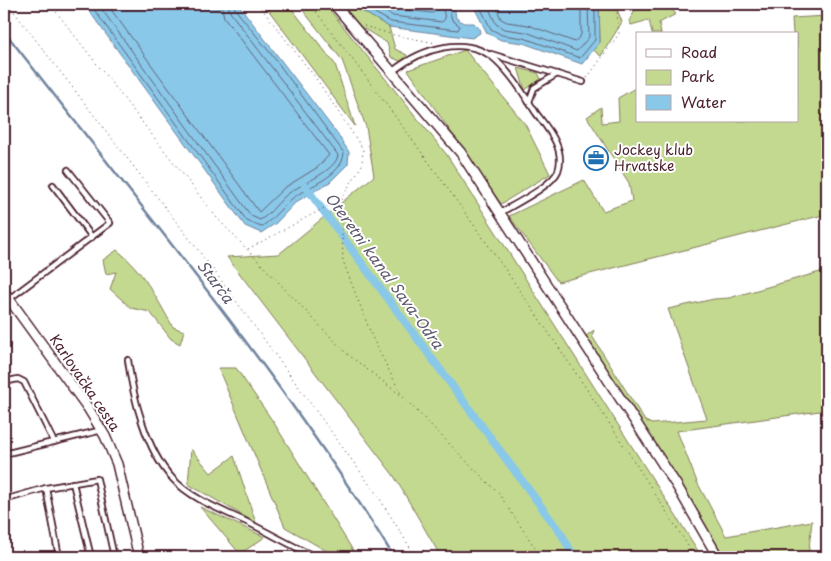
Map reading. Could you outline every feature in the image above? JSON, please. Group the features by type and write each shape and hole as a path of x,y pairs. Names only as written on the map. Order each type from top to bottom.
{"street":[{"path":"334,4 354,30 393,71 461,153 677,486 718,557"},
{"name":"Karlovačka cesta","path":"6,296 102,430 117,464 139,557"}],"lane":[{"path":"393,71 409,58 450,45 467,47 583,82"},
{"path":"483,52 496,60 513,78 560,151 559,169 553,180 500,213"},
{"path":"529,102 534,88 557,74"},
{"path":"6,296 110,223 68,170"},
{"path":"52,185 92,236"},
{"path":"128,360 135,402 155,454 170,477 189,492 222,511 316,557"},
{"path":"4,382 16,379 24,382 54,442"},
{"path":"4,454 102,430"},
{"path":"4,500 46,488 97,478 114,557"},
{"path":"73,483 90,557"},
{"path":"46,488 59,557"}],"path":[{"path":"8,4 218,276 372,488 416,557"},
{"path":"50,4 218,218 346,353 403,397 499,494 541,557"},
{"path":"248,250 341,199 362,165 363,149 314,77 258,4"},
{"path":"310,4 386,102 529,303 638,466 695,557"},
{"path":"583,82 619,34 616,4"},
{"path":"357,23 394,35 450,45"},
{"path":"341,199 343,261 373,338 403,397"}],"green space":[{"path":"264,4 288,4 335,64 355,126"},
{"path":"298,4 325,4 447,155 702,557 441,557 394,476 227,257 279,254 374,176 366,127 342,60"},
{"path":"341,4 358,4 362,11 389,27 395,49 407,55 402,62 391,57 387,43 361,27"},
{"path":"599,4 615,4 622,22 601,56 593,50 600,42"},
{"path":"639,4 666,4 676,14 659,23 661,32 652,32 649,20 631,25 629,21"},
{"path":"827,16 827,214 558,282 509,216 584,180 603,211 632,201 629,183 587,117 601,107 602,123 619,121 618,98 636,88 636,122 798,122 798,32 793,32 792,18"},
{"path":"465,50 525,124 550,174 501,204 408,70"},
{"path":"518,68 538,73 541,79 525,90"},
{"path":"117,250 142,276 173,327 184,331 180,344 171,339 150,312 131,308 110,289 116,272 106,274 103,260"},
{"path":"827,270 827,410 677,431 697,482 726,536 812,521 808,557 722,557 586,336 594,330 592,336 645,421 652,424 707,419 668,309 714,299 729,298"},
{"path":"218,368 236,368 274,423 357,557 337,557 285,527"},
{"path":"191,449 211,473 234,456 256,523 188,484"},
{"path":"200,507 265,537 240,554"}],"water":[{"path":"84,4 238,4 338,135 349,152 348,164 330,182 296,202 276,223 261,233 245,226"},
{"path":"358,4 454,4 456,18 464,23 474,23 479,28 480,33 472,38 389,27 362,11"},
{"path":"477,4 599,4 600,42 582,64 523,43 501,40 487,33 475,9"}],"waterway":[{"name":"Starča","path":"4,31 156,224 255,355 350,488 394,557"},
{"name":"Oteretni kanal Sava-Odra","path":"305,186 562,535 574,557"}],"place":[{"name":"Jockey klub Hrvatske","path":"596,158"}]}
